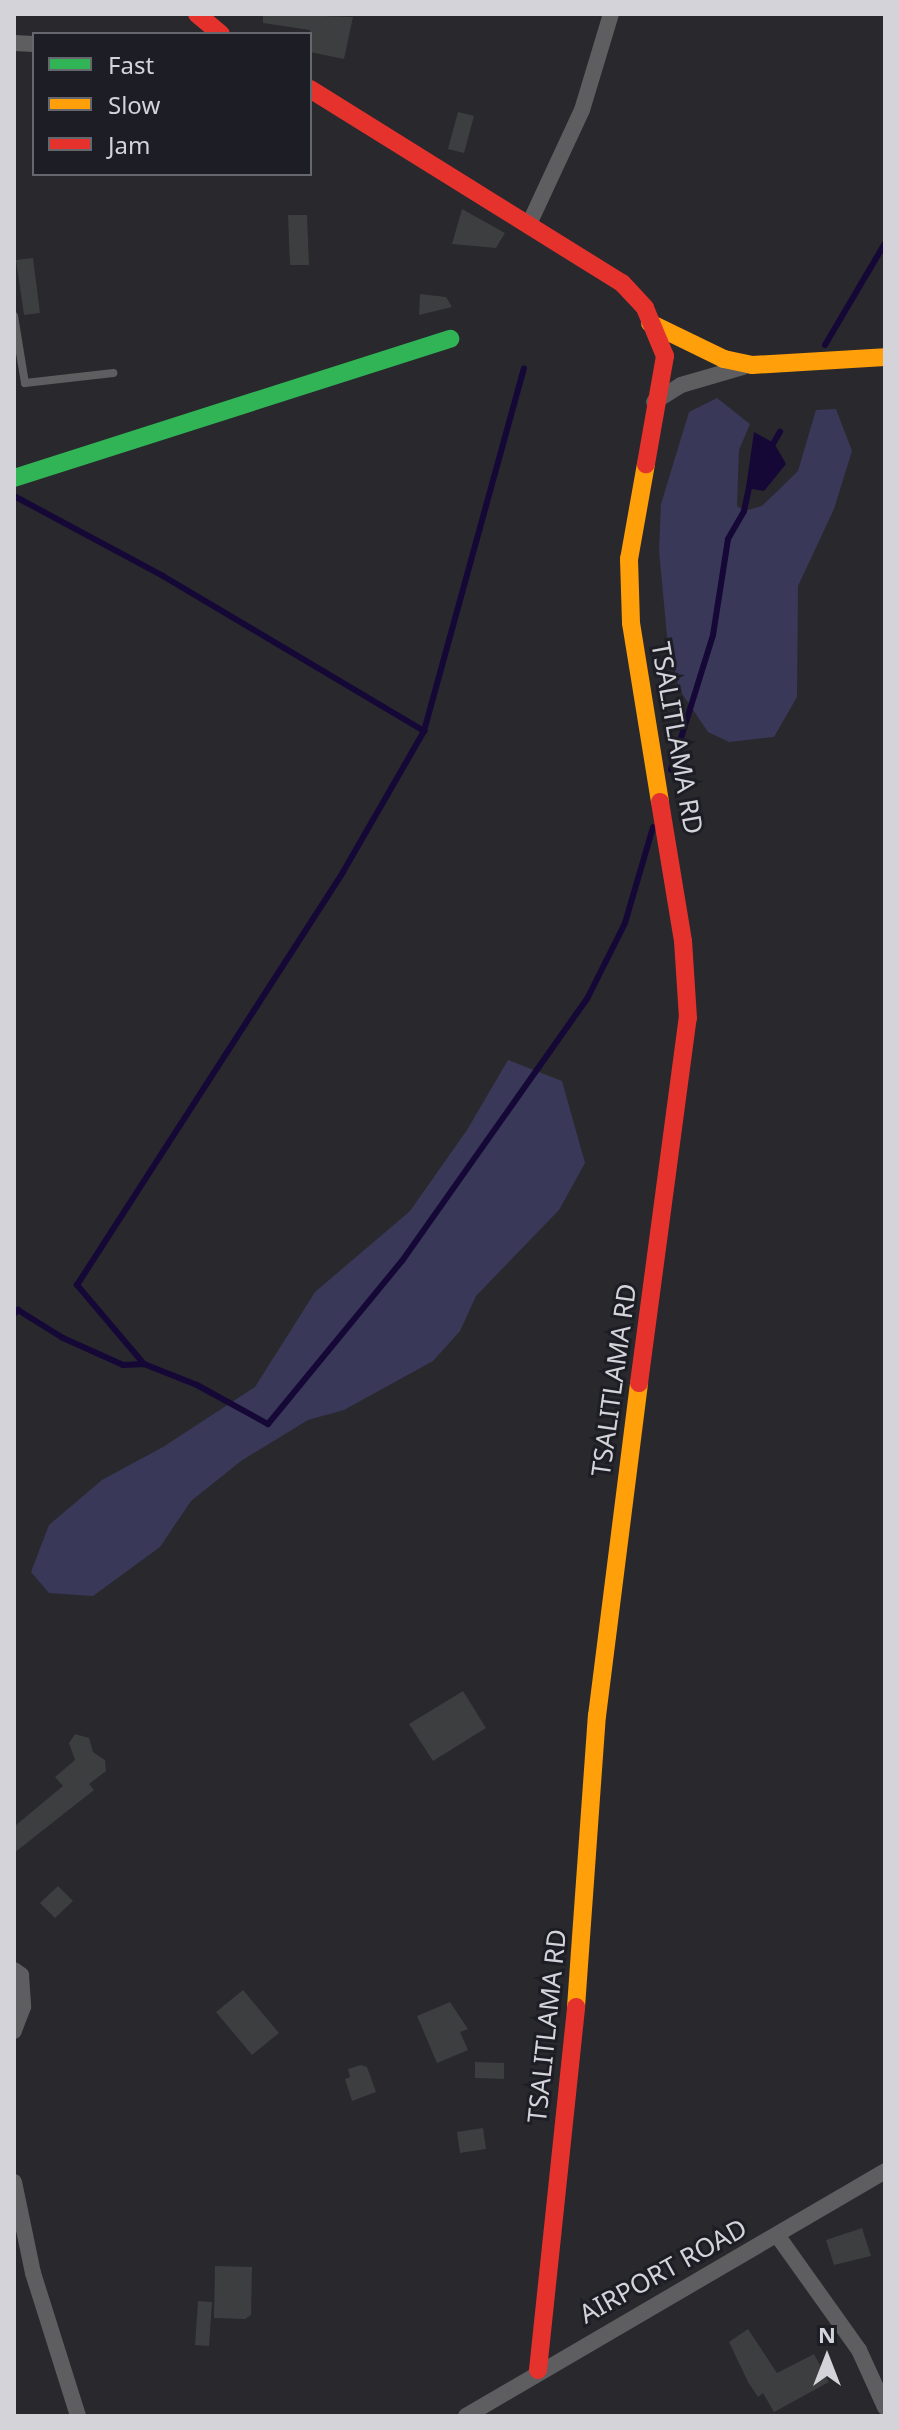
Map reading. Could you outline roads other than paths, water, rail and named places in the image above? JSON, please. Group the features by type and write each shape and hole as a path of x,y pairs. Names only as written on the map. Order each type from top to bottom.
{"street":[{"path":"197,14 219,32"},
{"path":"530,222 582,110 611,14"},
{"path":"312,90 530,222 622,283 645,308 664,362 681,385"},
{"path":"650,323 703,350 752,365"},
{"path":"14,478 450,339"},
{"path":"664,362 684,341"},
{"path":"700,380 708,361 703,350"},
{"path":"653,403 681,385 752,365 885,357"},
{"name":"TSALITLAMA RD","path":"538,2370 583,1935 599,1702 686,1046 683,941 631,623 629,559 653,403 664,362"},
{"path":"14,1970 21,1975 23,2007 14,2031"},
{"name":"AIRPORT ROAD","path":"467,2416 538,2370 885,2171"},
{"path":"14,2182 33,2273 78,2416"},
{"path":"777,2235 859,2350 885,2407"}],"lane":[{"path":"14,316 25,383 113,373"}],"waterway":[{"path":"825,345 885,243"},
{"path":"144,1364 77,1285 343,872 424,731 524,369"},
{"path":"770,449 780,432"},
{"path":"671,770 713,635 728,539 744,511 750,483"},
{"path":"14,496 163,576 424,731"},
{"path":"14,1314 18,1310 63,1338 123,1365 144,1364 197,1385 268,1424 402,1261 587,999 625,923 653,827"}]}
